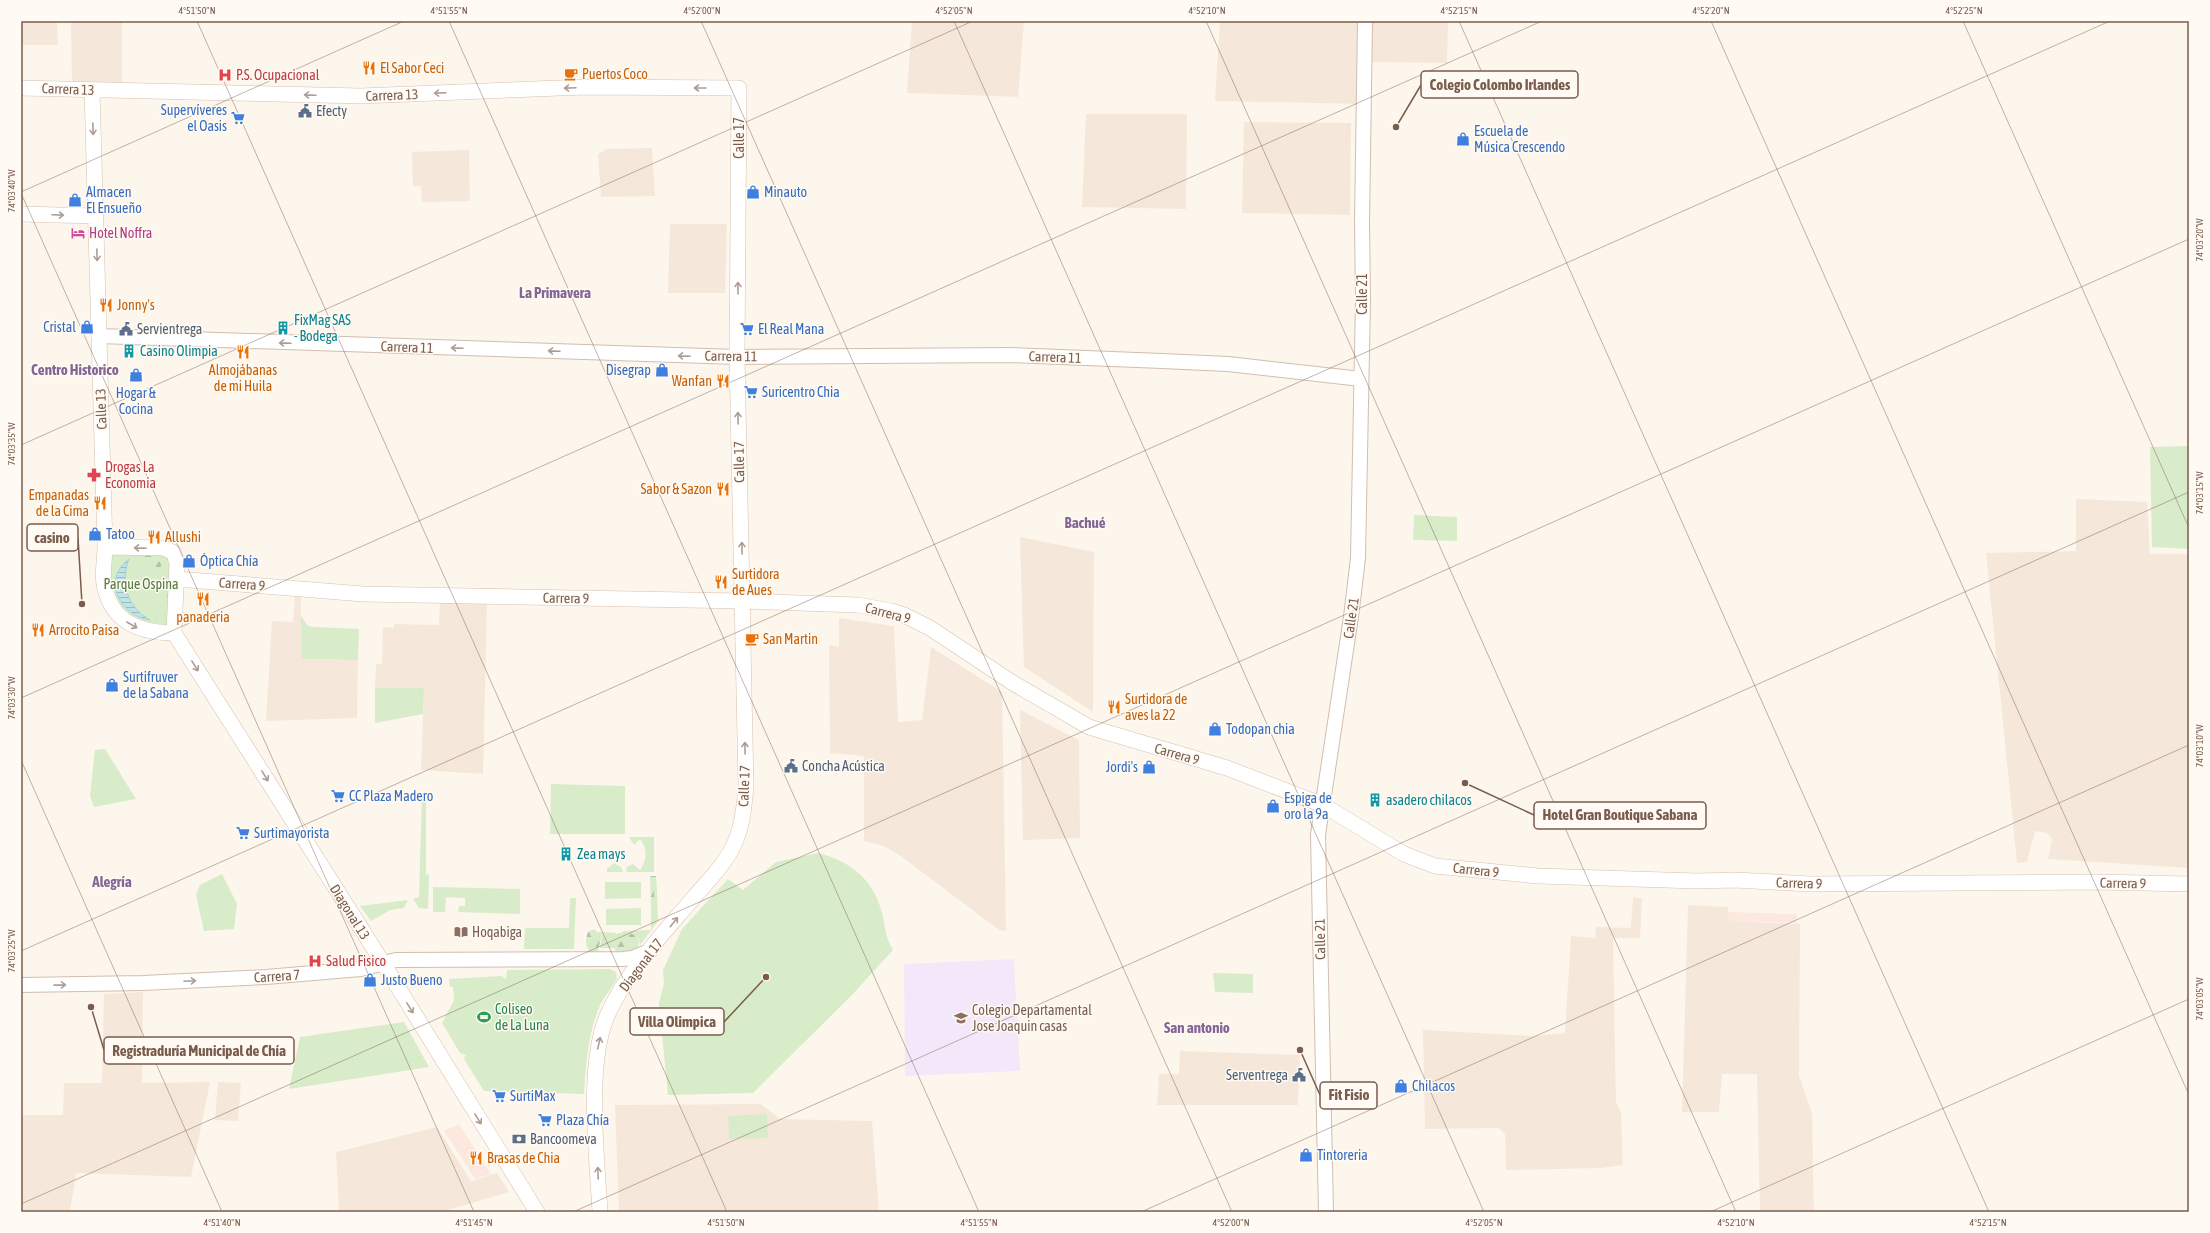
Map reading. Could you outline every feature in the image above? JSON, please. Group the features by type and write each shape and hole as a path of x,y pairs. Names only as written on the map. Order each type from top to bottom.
{"main road":[{"name":"Carrera 13","path":"21,88 361,96 585,87 739,88"},
{"name":"Calle 17","path":"738,834 742,820 746,787 737,357 739,88"},
{"name":"Calle 13","path":"92,90 105,547 103,583 116,612 128,623 141,630 156,633 174,633"},
{"path":"21,214 96,216"},
{"path":"105,547 164,548 174,553 177,564 174,633"},
{"name":"Carrera 9","path":"177,579 363,594 743,601 858,606 904,615 930,628 1013,683 1089,727 1227,768 1323,805 1404,854 1435,866 1538,876 1811,884 2097,882 2189,884"},
{"name":"Diagonal 13","path":"174,633 383,963 537,1212"},
{"name":"Diagonal 17","path":"600,1212 595,1094 597,1053 607,1017 625,982 711,877 732,848 738,834"}],"street":[{"name":"Calle 21","path":"1326,1212 1318,835 1354,596 1358,558 1365,21"},
{"name":"Carrera 11","path":"99,336 737,357 1009,356 1162,360 1236,365 1361,379"},
{"name":"Carrera 7","path":"21,986 143,983 266,977 361,968 402,960 623,959 632,958 650,951"},
{"path":"393,981 391,971 397,965 402,964 613,964 624,969 626,976 625,982"}],"shaded area":[{"path":"21,21 57,21 58,45 21,45"},
{"path":"71,21 122,21 122,88 72,86"},
{"path":"912,21 1024,21 1018,97 907,93"},
{"path":"1220,21 1448,21 1447,63 1364,62 1363,104 1215,101"},
{"path":"1086,114 1187,114 1186,209 1082,207"},
{"path":"1244,122 1351,123 1350,215 1242,213"},
{"path":"652,148 655,196 601,197 598,154 606,149"},
{"path":"469,150 470,201 422,202 421,186 413,186 412,152"},
{"path":"670,224 727,224 725,293 668,293"},
{"path":"2076,499 2147,502 2150,554 2189,554 2189,868 2048,859 2052,839 2047,833 2035,831 2027,862 2017,863 1986,553 2076,551"},
{"path":"1020,537 1094,552 1093,712 1024,667"},
{"path":"295,595 301,597 301,659 358,660 357,718 266,721 272,621 293,622"},
{"path":"440,601 487,604 483,774 421,770 424,688 375,688 376,664 382,664 383,627 394,628 394,624 439,625"},
{"path":"839,618 894,626 898,722 922,720 931,647 1002,692 1006,931 999,930 902,857 884,846 864,841 864,756 830,753 829,645 839,647"},
{"path":"1020,710 1079,740 1080,838 1023,840"},
{"path":"1633,897 1642,899 1640,938 1613,938 1616,1102 1621,1112 1623,1165 1602,1168 1506,1170 1505,1134 1499,1128 1425,1129 1423,1030 1534,1036 1565,1033 1571,936 1595,938 1596,927 1631,928"},
{"path":"1688,905 1728,907 1729,921 1800,924 1799,1076 1812,1113 1814,1212 1760,1212 1757,1074 1722,1074 1719,1112 1682,1112"},
{"path":"1729,912 1797,914 1796,923 1728,921"},
{"name":"Colegio Departamental Jose Joaquin casas","path":"1014,959 1020,1071 905,1076 904,964"},
{"path":"143,992 142,1083 210,1082 191,1177 76,1173 70,1212 21,1212 21,1115 63,1115 64,1083 102,1083 104,994"},
{"path":"1180,1051 1300,1055 1298,1105 1157,1105 1159,1074 1179,1074"},
{"path":"218,1082 241,1083 238,1121 215,1120"},
{"path":"761,1104 780,1119 872,1121 879,1212 619,1212 615,1105"},
{"path":"459,1124 491,1174 475,1179 444,1131"},
{"path":"437,1127 471,1181 497,1173 509,1192 441,1212 339,1212 336,1152"}],"green space":[{"path":"2189,446 2189,549 2152,547 2150,447"},
{"path":"1414,515 1457,517 1457,541 1413,540"},
{"name":"Parque Ospina","path":"110,550 169,553 170,630 147,629 112,600"},
{"path":"152,552 159,555 162,562 159,569 152,572 145,569 142,562 145,555"},
{"path":"161,581 168,584 171,591 168,598 161,601 154,598 151,591 154,584"},
{"path":"301,616 308,626 359,629 358,660 301,659"},
{"path":"375,688 424,688 423,714 375,723"},
{"path":"105,749 136,799 94,807 90,796 95,750"},
{"path":"551,784 625,786 625,834 550,834"},
{"path":"422,795 426,795 426,874 429,875 428,909 419,908 413,899 419,897"},
{"path":"629,837 654,837 654,872 626,872 627,867 633,864 640,870 646,854 643,843 640,839 634,845"},
{"path":"818,853 831,857 852,868 868,883 879,904 887,937 893,950 851,996 753,1093 668,1095 659,1003 664,984 663,970 682,929 728,879 743,890 776,862"},
{"path":"614,863 621,867 623,872 607,872 607,869"},
{"path":"222,874 237,904 234,929 204,931 196,895 200,885"},
{"path":"650,876 656,876 657,891 654,892 654,902 651,903"},
{"path":"605,882 641,882 641,898 605,899"},
{"path":"433,887 520,889 520,914 458,912 459,906 465,906 465,898 446,897 445,912 433,912"},
{"path":"657,891 658,921 640,945 636,935 625,931 651,930 651,903 654,902 654,892"},
{"path":"570,898 576,898 574,949 524,949 525,928 569,928"},
{"path":"408,900 404,908 390,910 371,921 360,906"},
{"path":"641,908 641,925 606,925 606,909"},
{"path":"594,929 597,932 602,932 598,951 591,953 586,943 586,938 588,932"},
{"path":"625,931 638,938 638,948 636,952 618,954 614,948 614,935"},
{"path":"602,932 617,933 614,935 614,948 600,948"},
{"path":"610,969 616,972 617,979 600,1005 593,1026 590,1037 584,1094 484,1091 464,1059 466,1055 460,1053 442,1023 454,1000 453,987 450,987 449,979 501,976 506,979 507,970"},
{"path":"1213,973 1253,974 1253,993 1215,992"},
{"path":"404,1022 429,1067 289,1089 300,1037"},
{"path":"767,1114 768,1138 729,1139 728,1116"}],"water":[{"path":"129,559 125,577 128,594 136,608 142,615 150,620 139,617 130,612 118,596 115,586 116,577 121,567"}],"place":[{"name":"El Sabor Ceci","path":"369,68"},
{"name":"Puertos Coco","path":"571,74"},
{"name":"P.S. Ocupacional","path":"225,75"},
{"name":"Efecty","path":"305,111"},
{"name":"Supervíveres el Oasis","path":"238,118"},
{"name":"Colegio Colombo Irlandes","path":"1396,127"},
{"name":"Escuela de Música Crescendo","path":"1463,139"},
{"name":"Minauto","path":"753,192"},
{"name":"Almacen El Ensueño","path":"75,200"},
{"name":"Hotel Noffra","path":"78,233"},
{"name":"Jonny's","path":"106,305"},
{"name":"Cristal","path":"87,327"},
{"name":"FixMag SAS - Bodega","path":"283,328"},
{"name":"Servientrega","path":"126,329"},
{"name":"El Real Mana","path":"747,329"},
{"name":"Casino Olimpia","path":"129,351"},
{"name":"Almojábanas de mi Huila","path":"243,352"},
{"name":"Disegrap","path":"662,370"},
{"name":"Hogar & Cocina","path":"136,375"},
{"name":"Wanfan","path":"723,381"},
{"name":"Suricentro Chia","path":"751,392"},
{"name":"Drogas La Economia","path":"94,475"},
{"name":"Sabor & Sazon","path":"723,489"},
{"name":"Empanadas de la Cima","path":"100,503"},
{"name":"Tatoo","path":"95,534"},
{"name":"Allushi","path":"154,537"},
{"name":"Óptica Chía","path":"189,561"},
{"name":"Surtidora de Aues","path":"721,582"},
{"name":"panaderia","path":"203,599"},
{"name":"casino","path":"82,604"},
{"name":"Arrocito Paisa","path":"38,630"},
{"name":"San Martin","path":"752,639"},
{"name":"Surtifruver de la Sabana","path":"112,685"},
{"name":"Surtidora de aves la 22","path":"1114,707"},
{"name":"Todopan chia","path":"1215,729"},
{"name":"Concha Acústica","path":"791,766"},
{"name":"Jordi's","path":"1149,767"},
{"name":"Hotel Gran Boutique Sabana","path":"1465,783"},
{"name":"CC Plaza Madero","path":"338,796"},
{"name":"asadero chilacos","path":"1375,800"},
{"name":"Espiga de oro la 9a","path":"1273,806"},
{"name":"Surtimayorista","path":"243,833"},
{"name":"Zea mays","path":"566,854"},
{"name":"Hoqabiga","path":"461,932"},
{"name":"Salud Fisico","path":"315,961"},
{"name":"Villa Olimpica","path":"766,977"},
{"name":"Justo Bueno","path":"370,980"},
{"name":"Registraduría Municipal de Chía","path":"91,1007"},
{"name":"Coliseo de La Luna","path":"484,1017"},
{"name":"Colegio Departamental Jose Joaquin casas","path":"961,1018"},
{"name":"Fit Fisio","path":"1300,1050"},
{"name":"Serventrega","path":"1299,1075"},
{"name":"Chilacos","path":"1401,1086"},
{"name":"SurtiMax","path":"499,1096"},
{"name":"Plaza Chía","path":"545,1120"},
{"name":"Bancoomeva","path":"519,1139"},
{"name":"Tintoreria","path":"1306,1155"},
{"name":"Brasas de Chia","path":"476,1158"}],"district":[{"name":"La Primavera","path":"555,293"},
{"name":"Centro Historico","path":"75,370"},
{"name":"Bachué","path":"1085,523"},
{"name":"Alegría","path":"112,882"},
{"name":"San antonio","path":"1197,1028"}]}
